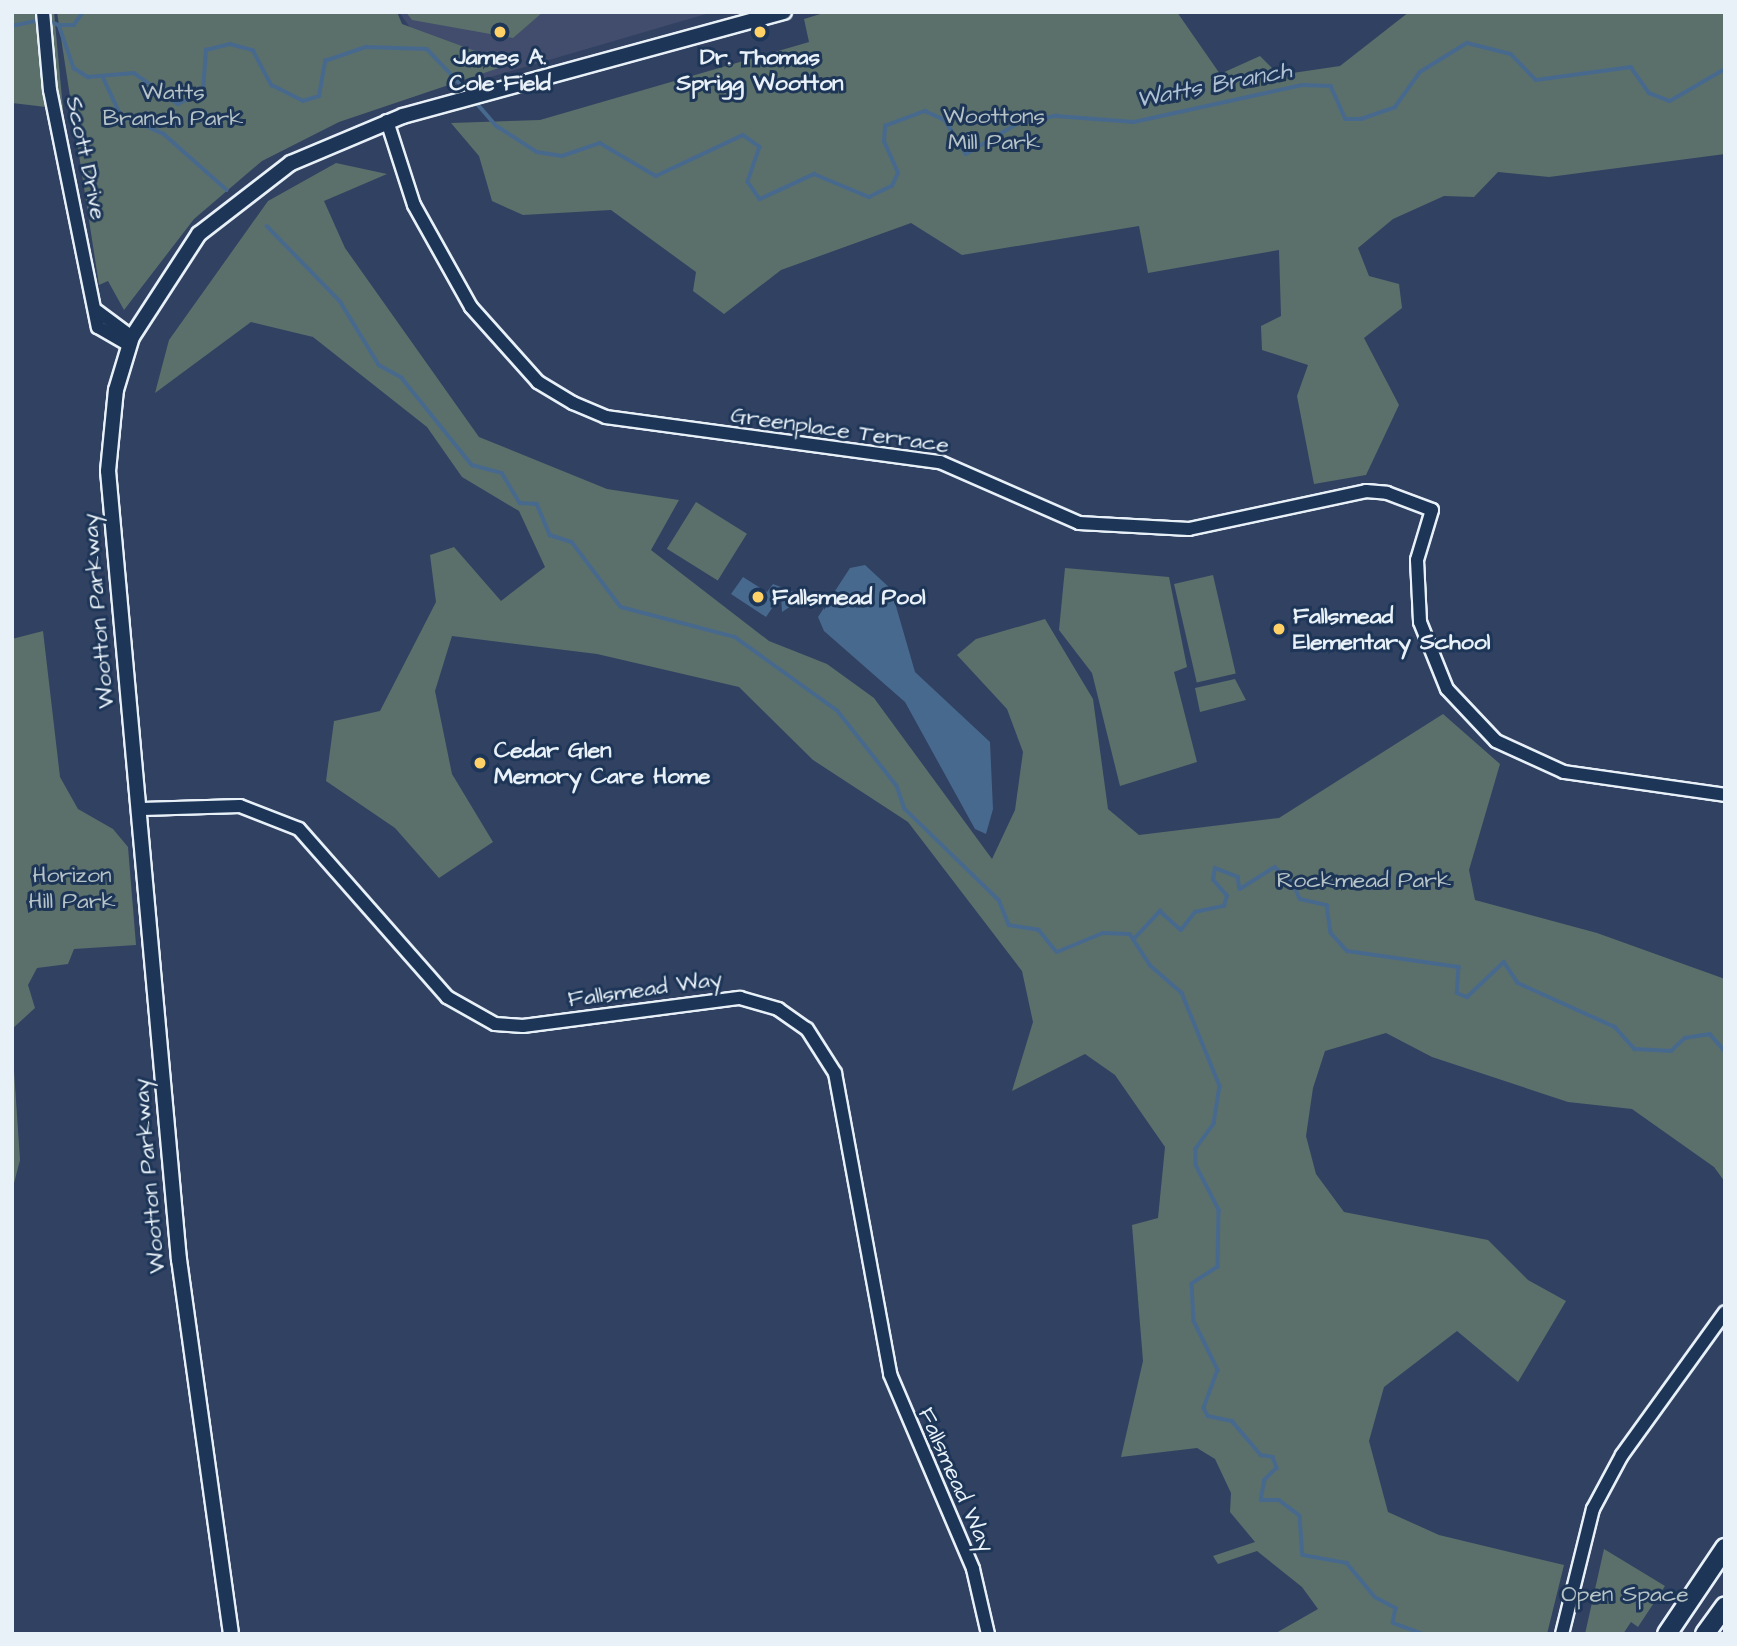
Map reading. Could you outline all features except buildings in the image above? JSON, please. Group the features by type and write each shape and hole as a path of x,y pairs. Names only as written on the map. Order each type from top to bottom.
{"highway":[{"path":"1667,1634 1725,1548"},
{"path":"1705,1634 1725,1606"}],"main road":[{"name":"Wootton Parkway","path":"231,1634 178,1259 142,809 108,471 116,390 130,341 167,275 238,200 291,163 387,121 783,12"}],"street":[{"name":"Scott Drive","path":"43,12 43,37 98,327 130,341"},
{"name":"Greenplace Terrace","path":"387,121 414,205 471,307 538,382 606,416 940,462 1079,523 1189,529 1366,491 1432,510 1417,560 1420,622 1435,668 1466,714 1496,741 1535,763 1725,795"},
{"name":"Fallsmead Way","path":"142,809 240,806 299,829 447,997 495,1024 523,1026 740,998 778,1009 807,1029 835,1073 890,1374 973,1569 988,1634"},
{"path":"1562,1634 1593,1509 1622,1455 1725,1312"}],"shaded area":[{"path":"399,12 713,12 453,88"},
{"path":"865,565 891,589 915,672 990,742 993,809 986,834 975,829 905,702 824,631 818,617 850,568"},
{"name":"Fallsmead Pool","path":"743,577 767,592 773,584 799,594 797,602 782,612 781,595 766,617 731,594"}],"green space":[{"path":"12,12 54,12 63,109 12,103"},
{"name":"Watts Branch Park","path":"57,12 397,12 402,24 511,64 339,122 262,161 194,219 124,310 108,281 99,285"},
{"name":"James A. Cole Field","path":"406,12 543,12 513,38 412,20"},
{"name":"Woottons Mill Park","path":"827,12 1177,12 1220,74 1260,56 1279,75 1340,66 1409,12 1725,12 1725,154 1549,177 1498,172 1474,197 1444,196 1393,219 1358,248 1369,276 1399,284 1402,308 1364,338 1399,405 1366,475 1314,484 1297,396 1308,365 1262,350 1261,326 1281,316 1279,250 1148,273 1139,226 962,255 911,223 781,270 724,314 693,291 696,272 611,210 523,215 492,201 479,156 451,123 540,120 809,42 804,19"},
{"name":"Rockmead Park","path":"336,163 387,174 324,201 345,248 479,437 607,489 679,500 651,550 769,641 827,664 874,698 992,859 1015,810 1023,752 1007,709 957,655 976,639 1045,619 1093,699 1108,809 1139,835 1279,818 1443,714 1500,764 1469,870 1475,900 1597,933 1725,979 1725,1182 1714,1167 1632,1109 1568,1102 1432,1057 1386,1033 1325,1051 1313,1088 1306,1136 1316,1174 1344,1212 1488,1240 1528,1280 1566,1301 1518,1382 1457,1331 1384,1387 1369,1441 1388,1512 1439,1535 1564,1565 1547,1634 1232,1634 1276,1633 1318,1609 1302,1587 1257,1551 1218,1564 1213,1556 1255,1542 1230,1512 1231,1493 1215,1459 1197,1448 1121,1457 1143,1361 1132,1225 1158,1218 1165,1147 1115,1075 1085,1054 1012,1091 1033,1022 1022,971 908,822 813,760 739,687 597,654 452,636 435,691 452,774 493,842 439,878 395,828 326,781 334,721 380,711 436,602 430,555 454,547 501,601 545,567 519,511 462,477 427,427 313,337 251,322 155,393 169,340 268,201"},
{"path":"696,502 747,534 718,580 667,549"},
{"path":"1065,568 1169,577 1187,667 1174,672 1197,762 1120,786 1092,673 1059,630"},
{"path":"1213,575 1236,673 1197,682 1174,584"},
{"name":"Horizon Hill Park","path":"43,631 60,777 78,809 113,829 128,847 136,945 74,949 68,964 37,968 28,985 35,1008 12,1029 12,639"},
{"path":"1235,679 1246,700 1200,712 1195,688"},
{"path":"12,1040 20,1160 12,1191"},
{"name":"Open Space","path":"1604,1549 1665,1586 1638,1627 1631,1622 1623,1634 1585,1634"}],"waterway":[{"path":"59,25 74,25 83,12"},
{"name":"Watts Branch","path":"12,26 41,20"},
{"name":"Watts Branch","path":"48,21 59,25 74,68 88,77 134,73 178,104 203,91 206,50 230,44 253,50 272,85 303,101 319,96 325,61 366,47 427,49 470,94"},
{"name":"Watts Branch","path":"474,100 497,126 537,152 562,156 600,143 656,176 743,135 760,147 748,182 760,199 814,174 869,197 892,186 898,173 884,142 885,126 925,111 945,120 966,154 1017,124 1056,116 1134,122 1302,85 1331,86 1346,119 1361,119 1395,107 1420,72 1467,43 1511,54 1536,80 1631,67 1649,93 1670,101 1725,69"},
{"path":"104,79 121,115 164,134 227,190"},
{"path":"267,226 340,301 379,365 402,378 472,465 502,473 520,503 537,504 550,535 572,542 621,607 735,637 838,711 897,786 905,809 999,900 1009,925 1039,930 1057,952 1103,933 1130,934 1150,965 1182,993 1220,1086 1214,1124 1196,1149 1196,1165 1219,1210 1218,1267 1192,1284 1194,1321 1218,1370 1204,1408 1208,1416 1232,1421 1261,1455 1273,1457 1277,1468 1265,1480 1261,1500 1279,1500 1300,1516 1303,1555 1347,1563 1375,1597 1396,1608 1393,1623 1424,1634"},
{"path":"1133,940 1160,911 1181,930 1195,912 1224,906 1227,896 1213,880 1215,868 1238,877 1240,889 1275,867 1293,883 1300,899 1327,905 1331,933 1347,951 1459,967 1457,993 1467,997 1504,962 1518,983 1615,1027 1635,1049 1671,1051 1685,1038 1710,1034 1725,1051"}],"place":[{"name":"James A. Cole Field","path":"500,32"},
{"name":"Dr. Thomas Sprigg Wootton","path":"760,32"},
{"name":"Fallsmead Pool","path":"758,597"},
{"name":"Fallsmead Elementary School","path":"1279,629"},
{"name":"Cedar Glen Memory Care Home","path":"480,763"}]}
